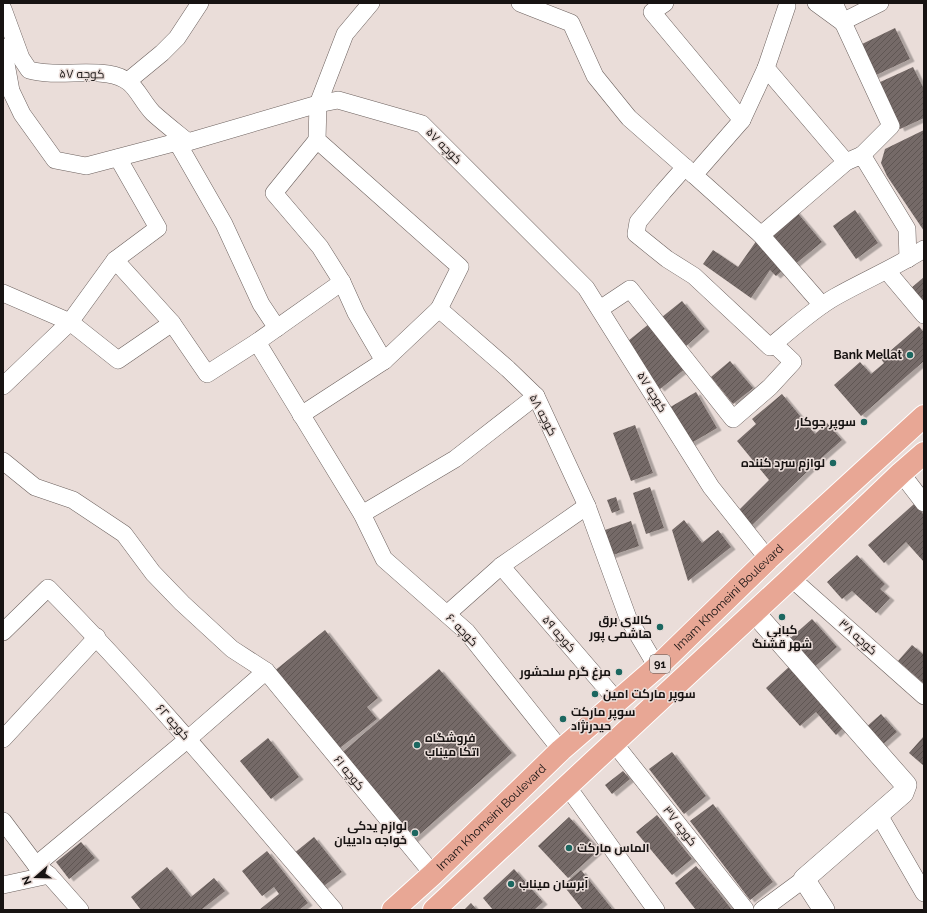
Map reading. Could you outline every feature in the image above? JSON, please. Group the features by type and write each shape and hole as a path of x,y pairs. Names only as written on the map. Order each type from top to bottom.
{"main road":[{"name":"Imam Khomeini Boulevard","path":"394,910 555,756 657,667 768,559 924,416"},
{"name":"91","path":"434,910 924,453"},
{"path":"555,756 567,786"}],"street":[{"path":"200,3 177,38 162,53 128,80 153,112 183,142 224,224 261,304 277,328"},
{"path":"371,3 345,34 318,104 317,140 274,192 320,247 342,282 356,313 384,361"},
{"path":"520,3 571,23 595,76 629,118 761,235 822,305"},
{"path":"665,3 652,12 742,120"},
{"path":"816,3 842,22"},
{"path":"761,235 846,162 862,155 891,126 834,3"},
{"path":"842,22 880,3"},
{"path":"789,4 766,68 742,120 689,171 663,192 638,222 636,234 667,259 694,276 770,347 822,305 924,249"},
{"name":"کوچه ۵۷","path":"3,9 21,58 29,70 42,74 90,72 110,74 128,80"},
{"name":"کوچه ۵۷","path":"3,47 11,91 22,114 55,160 86,166 183,142 318,104 338,100 422,124 586,288 711,488 768,559"},
{"path":"766,68 846,162"},
{"path":"301,415 384,361 439,309 460,267 317,140"},
{"path":"862,155 907,229 908,259"},
{"path":"3,386 70,322 115,260 158,228 118,158"},
{"path":"115,260 172,323 207,374 257,342 342,282"},
{"path":"886,271 924,315"},
{"path":"600,309 630,289 733,419 770,387 793,362 774,344"},
{"path":"3,293 70,322 118,360 172,323"},
{"name":"کوچه ۵۸","path":"439,309 508,369 536,396 587,506 628,618 657,667"},
{"name":"کوچه ۶۰","path":"257,342 362,514 384,559 467,632 555,756"},
{"path":"362,514 455,458 536,396"},
{"name":"کوچه ۶۱","path":"3,461 35,488 73,500 124,534 153,573 182,603 232,649 266,672 432,874"},
{"path":"901,473 924,503"},
{"path":"447,614 501,566 587,506"},
{"name":"کوچه ۵۹","path":"501,566 618,702"},
{"name":"کوچه ۳۸","path":"791,578 924,696"},
{"name":"کوچه ۶۲","path":"3,632 48,588 97,637 188,739 334,910"},
{"path":"754,612 906,785 903,793 878,815 804,879 762,910"},
{"path":"3,739 97,637"},
{"path":"36,865 266,672"},
{"name":"کوچه ۳۷","path":"614,743 745,909"},
{"path":"567,786 656,910"},
{"path":"878,815 924,893"},
{"path":"4,823 36,865 50,875 80,910"},
{"path":"3,885 50,875"},
{"path":"804,879 824,910"}],"building":[{"path":"895,28 910,59 874,76 860,45"},
{"path":"913,67 924,89 924,118 900,129 878,83"},
{"path":"924,130 924,231 887,176 881,163 885,149"},
{"path":"795,210 822,242 793,266 767,234"},
{"path":"855,210 878,243 856,259 833,226"},
{"path":"757,240 784,269 776,276 770,270 751,298 703,264 713,250 738,267"},
{"path":"924,277 924,306 910,289"},
{"path":"682,301 705,329 686,346 662,317"},
{"path":"649,324 686,368 660,389 623,345"},
{"path":"919,326 924,333 924,361 861,416 834,385 860,362 871,374 884,363 881,359"},
{"path":"730,361 753,388 733,404 711,377"},
{"path":"696,392 717,428 688,445 667,409"},
{"path":"782,394 815,434 827,423 842,440 750,527 737,512 769,480 737,441 756,424 752,419"},
{"path":"635,425 653,473 631,481 613,433"},
{"path":"650,487 664,528 646,534 633,493"},
{"path":"616,497 620,510 612,513 607,500"},
{"path":"914,504 924,515 924,562 906,542 884,563 868,545"},
{"path":"684,520 702,543 718,530 731,547 688,581 672,530"},
{"path":"631,521 639,546 610,556 602,531"},
{"path":"857,555 885,584 880,589 890,598 876,613 852,591 842,599 827,582"},
{"path":"812,619 837,647 812,669 787,641"},
{"path":"325,630 378,698 367,707 377,719 336,751 273,672"},
{"path":"912,645 924,655 924,684 898,661"},
{"path":"790,666 844,727 836,735 816,712 800,726 766,688"},
{"name":"فروشگاه اتکا میناب","path":"439,669 512,753 412,841 338,756"},
{"path":"881,714 897,732 880,747 864,729"},
{"path":"924,736 924,766 909,753"},
{"path":"268,738 299,777 271,799 240,761"},
{"path":"672,752 706,796 684,814 649,769"},
{"path":"623,771 630,779 612,794 605,785"},
{"path":"713,804 773,882 750,900 690,821"},
{"path":"657,815 692,859 672,875 636,832"},
{"name":"الماس مارکت","path":"569,817 599,850 568,878 538,846"},
{"path":"314,837 342,872 320,889 293,854"},
{"path":"81,842 95,858 69,879 56,862"},
{"path":"267,851 308,903 299,910 259,910 279,894 274,887 262,896 242,871"},
{"path":"696,866 732,910 696,910 675,883"},
{"path":"167,867 191,897 214,878 225,891 201,910 141,910 131,897"},
{"path":"514,869 543,902 534,910 493,910 483,898"},
{"path":"581,870 613,910 583,910 563,885"},
{"path":"471,903 477,910 464,910"}],"place":[{"name":"Bank Mellat","path":"910,355"},
{"name":"سوپر جوکار","path":"864,422"},
{"name":"لوازم سرد کننده","path":"833,463"},
{"name":"کبابی شهر قشنگ","path":"782,617"},
{"name":"کالای برق هاشمی پور","path":"660,627"},
{"name":"مرغ گرم سلحشور","path":"619,672"},
{"name":"سوپر مارکت امین","path":"595,694"},
{"name":"سوپر مارکت حیدرنژاد","path":"563,719"},
{"name":"فروشگاه اتکا میناب","path":"417,745"},
{"name":"لوازم یدکی خواجه دادییان","path":"415,833"},
{"name":"الماس مارکت","path":"569,848"},
{"name":"آبرسان میناب","path":"511,884"}]}
